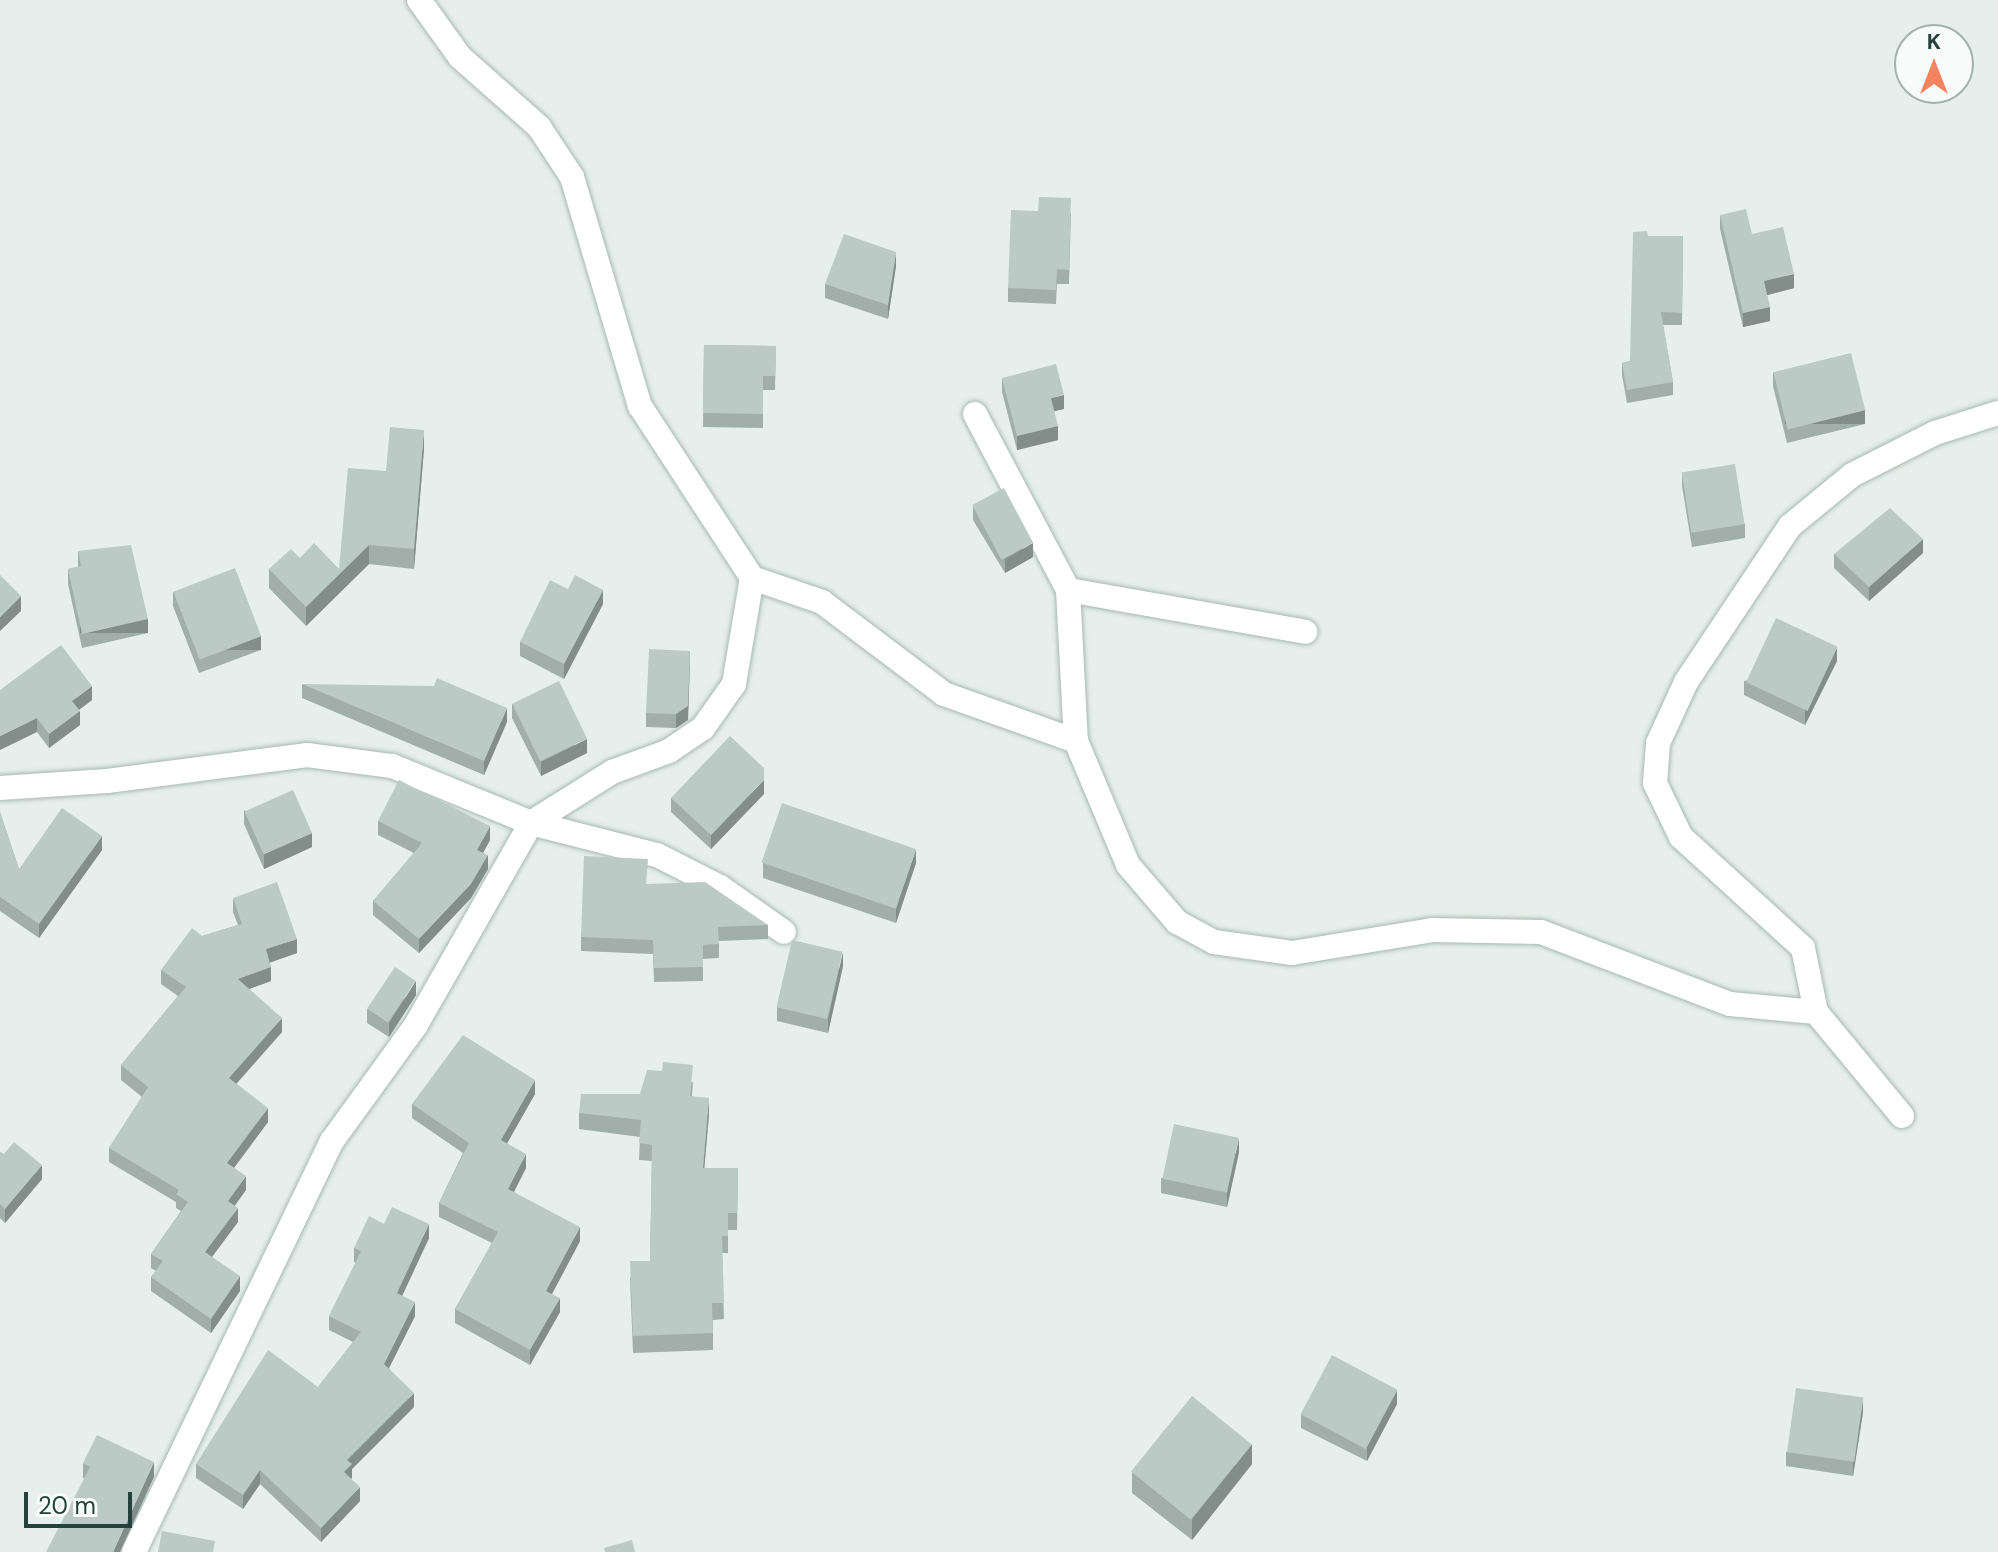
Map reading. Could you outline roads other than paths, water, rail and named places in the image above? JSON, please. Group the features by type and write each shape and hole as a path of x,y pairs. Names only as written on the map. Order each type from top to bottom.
{"street":[{"path":"419,0 460,57 539,127 572,177 640,406 752,578 822,602 944,694 1076,741"},
{"path":"1902,1116 1816,1012 1803,948 1681,837 1655,783 1658,743 1686,682 1790,526 1852,475 1935,433 1998,413"},
{"path":"975,414 1068,590 1076,741 1128,865 1177,922 1214,942 1292,953 1432,930 1541,932 1730,1004 1816,1012"},
{"path":"134,1552 332,1141 416,1025 531,823 612,772 669,751 703,728 734,684 752,578"},
{"path":"1068,590 1305,632"},
{"path":"0,788 107,781 307,755 392,766 531,823 657,855 720,887 784,932"}]}
